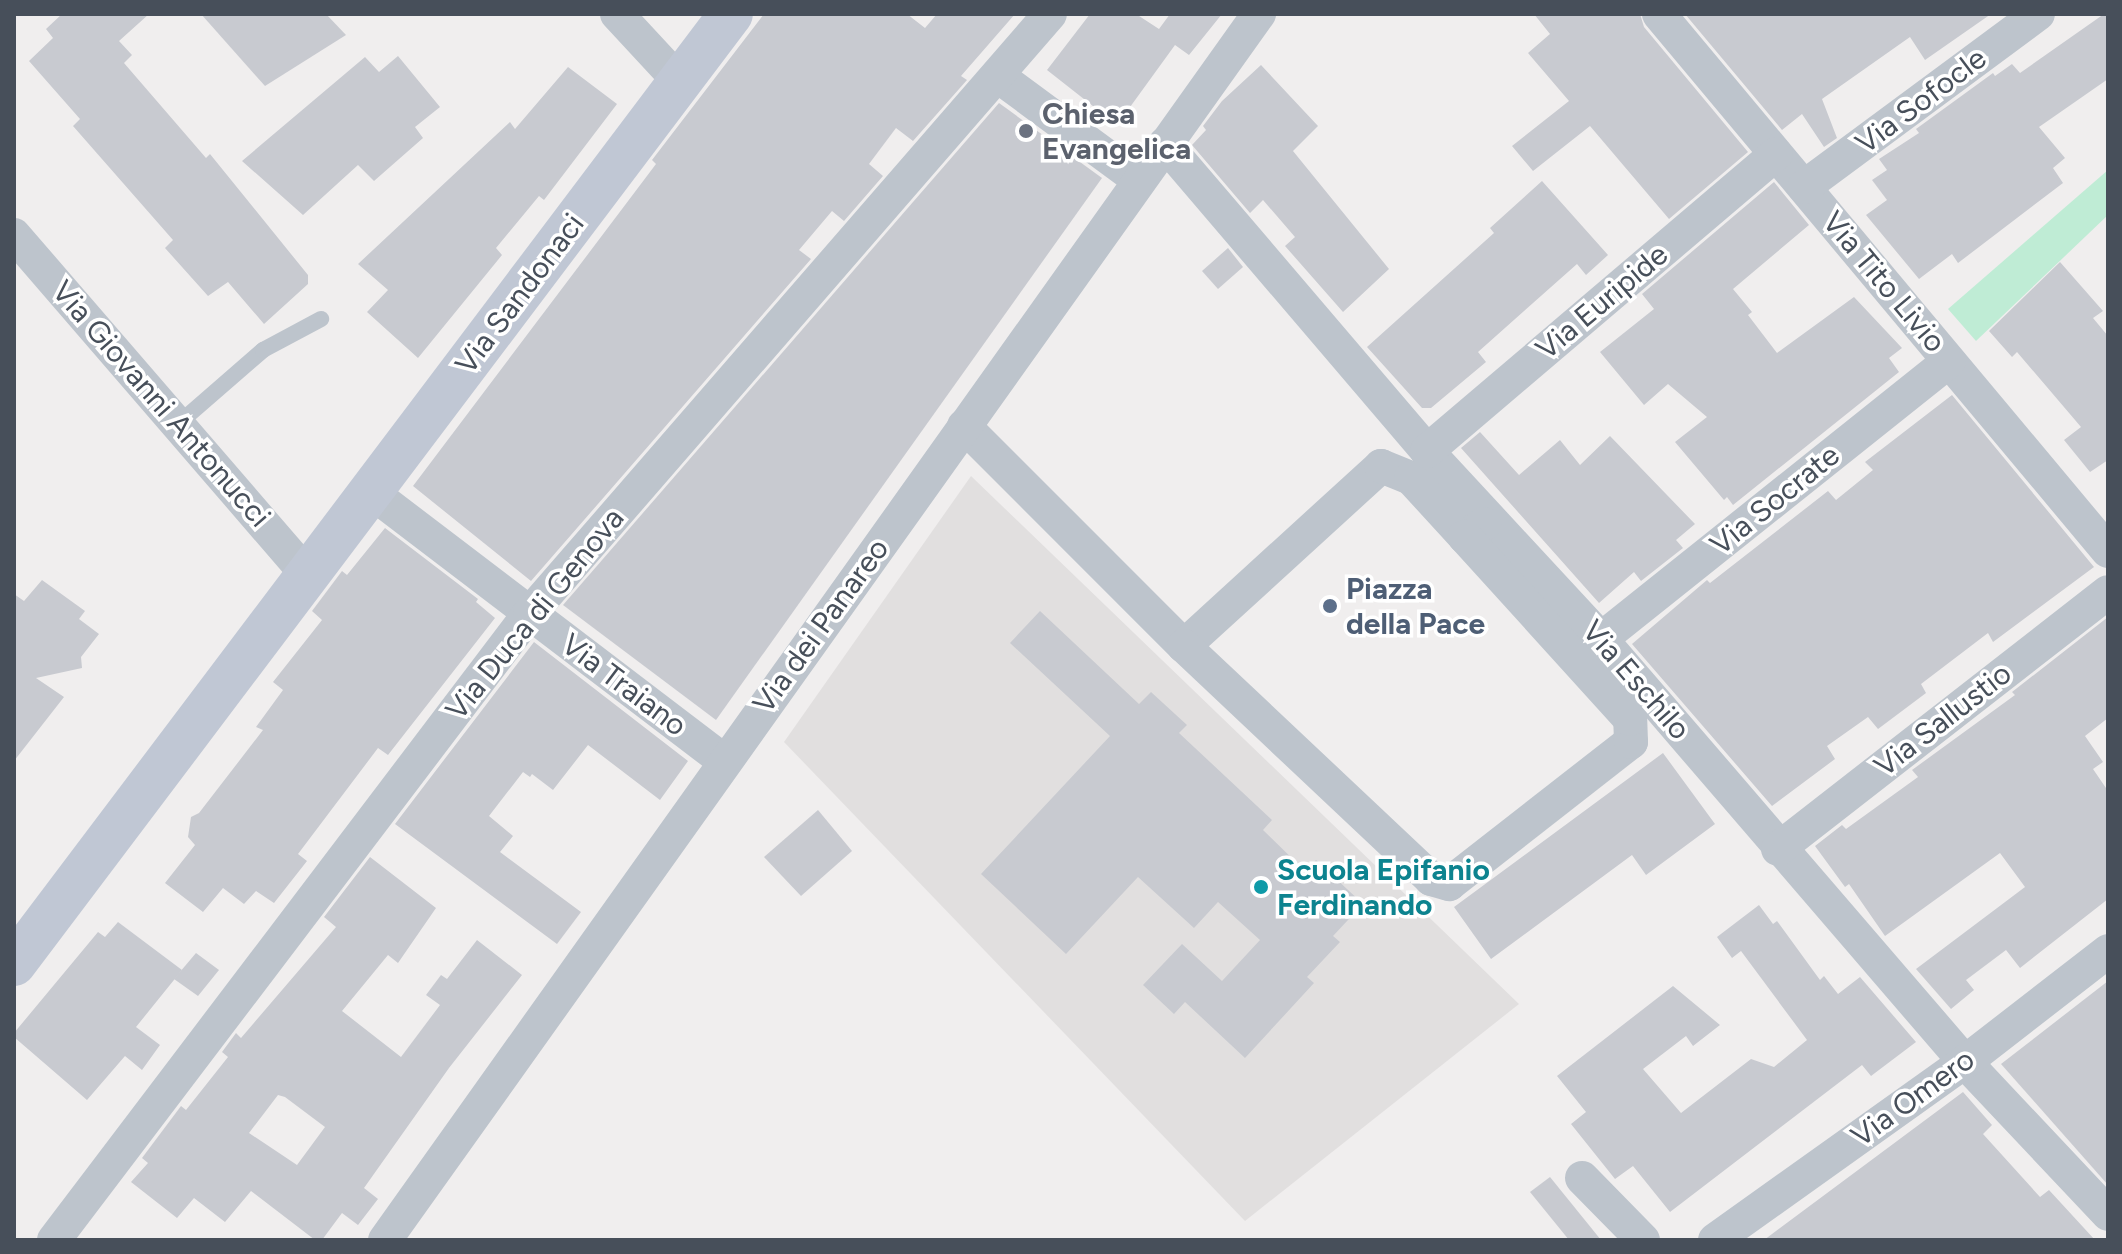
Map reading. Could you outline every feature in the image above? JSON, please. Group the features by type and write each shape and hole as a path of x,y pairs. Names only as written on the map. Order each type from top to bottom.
{"main road":[{"name":"Via Sandonaci","path":"14,964 731,14"}],"street":[{"path":"617,14 679,81"},
{"name":"Via Duca di Genova","path":"54,1240 530,613 1050,14"},
{"name":"Via dei Panareo","path":"385,1240 1259,14"},
{"name":"Via Tito Livio","path":"1659,14 2108,551"},
{"name":"Via Sofocle","path":"1804,187 2038,14"},
{"path":"998,76 1139,180"},
{"name":"Via Eschilo","path":"1165,144 1427,451 1478,528 1601,639 1778,849 1965,1062 2108,1214"},
{"name":"Via Euripide","path":"1427,451 1776,154"},
{"name":"Via Giovanni Antonucci","path":"14,235 307,574"},
{"name":"Via Socrate","path":"1601,639 1949,361"},
{"path":"964,426 1184,646 1431,879 1449,884 1631,742 1630,719 1478,528 1411,478 1381,466 1184,646"},
{"name":"Via Traiano","path":"371,492 724,761"},
{"name":"Via Sallustio","path":"1778,849 2108,592"},
{"name":"Via Omero","path":"1715,1240 1965,1062 2108,951"},
{"path":"1582,1178 1643,1240"}],"lane":[{"path":"178,424 263,350 321,319"}],"shaded area":[{"path":"971,476 1519,1004 1245,1221 784,742"}],"green space":[{"path":"2108,170 2108,215 1976,341 1948,309"}],"building":[{"path":"62,14 149,14 119,41 132,55 124,63 206,158 210,154 308,275 308,284 264,324 228,282 208,296 165,248 173,240 73,126 80,119 29,61 53,38 46,29"},
{"path":"201,14 326,14 346,35 265,86"},
{"path":"764,14 907,14 925,28 937,14 1015,14 961,76 967,80 913,141 896,128 869,164 883,176 844,221 832,211 799,250 811,259 531,581 413,486 656,164 652,160"},
{"path":"1090,14 1136,14 1159,29 1170,14 1222,14 1189,55 1175,45 1117,125 1047,70"},
{"path":"1534,14 1640,14 1644,27 1748,152 1669,219 1590,126 1533,171 1512,146 1569,101 1528,53 1550,34"},
{"path":"1685,14 1991,14 1925,60 1910,37 1822,99 1837,138 1824,147 1802,114 1782,130"},
{"path":"2108,14 2108,79 2039,127 2065,158 2053,168 2063,183 1958,263 1952,254 1919,279 1866,215 1887,200 1872,180 1887,170 1879,159 1919,133 1916,129 1993,73 1995,76 2012,64 2020,73"},
{"path":"398,56 440,107 415,127 423,138 374,181 358,165 303,215 242,161 365,57 379,72"},
{"path":"1261,65 1318,126 1293,151 1389,269 1343,312 1285,246 1295,237 1263,200 1250,213 1192,145 1206,130 1203,126 1222,101"},
{"path":"568,67 617,104 544,200 539,196 496,248 502,255 418,358 367,312 388,290 358,264 510,122 515,129"},
{"path":"999,103 1102,178 716,720 563,605"},
{"path":"1542,181 1608,255 1586,275 1577,264 1478,352 1486,362 1431,408 1422,408 1367,347 1494,233 1490,228"},
{"path":"1774,182 1809,225 1733,289 1752,312 1748,315 1777,353 1854,297 1902,348 1889,358 1899,372 1733,505 1727,497 1724,500 1675,442 1707,417 1668,384 1644,405 1600,352 1654,309 1642,294"},
{"path":"1228,248 1243,267 1218,289 1202,271"},
{"path":"2060,262 2103,311 2093,318 2108,336 2108,460 2090,472 2064,440 2081,427 2017,352 2012,357 1989,331"},
{"path":"1952,395 2094,567 1993,642 1988,633 1921,684 1926,693 1878,729 1868,717 1827,746 1835,759 1772,806 1632,644 1707,580 1710,583 1828,491 1836,500 1873,470 1865,462"},
{"path":"1480,432 1519,475 1560,440 1580,465 1610,436 1695,524 1676,540 1683,548 1641,581 1634,572 1599,603 1461,448"},
{"path":"385,528 478,599 476,602 495,618 388,755 378,748 298,854 307,861 274,903 256,891 244,904 223,888 203,912 165,883 195,845 188,837 191,817 199,813 263,730 256,727 283,690 273,682 322,620 312,611 342,571 347,575"},
{"path":"42,580 85,611 79,619 99,634 81,657 82,668 36,678 64,697 14,761 14,594 24,601"},
{"name":"Scuola Epifanio Ferdinando","path":"1040,611 1139,704 1151,692 1187,725 1179,733 1272,820 1263,830 1305,871 1316,860 1363,904 1333,936 1340,942 1307,977 1314,983 1245,1058 1185,1002 1174,1014 1143,985 1182,944 1222,981 1260,940 1218,902 1194,928 1138,877 1066,954 981,874 1110,736 1010,643"},
{"path":"2108,617 2108,718 2085,736 2103,762 2093,769 2108,791 2108,899 2020,968 2006,950 1966,980 1974,990 1951,1009 1916,969 2025,887 2000,853 1885,936 1849,884 1845,887 1815,846 1842,825 1846,829 1918,777 1912,770 2015,695 2012,692"},
{"path":"534,642 688,761 660,800 588,745 553,790 532,774 530,777 523,772 489,816 513,836 500,852 581,912 557,944 395,824"},
{"path":"1663,753 1715,824 1646,875 1632,855 1491,959 1454,907"},
{"path":"818,810 852,851 801,896 764,857"},
{"path":"370,857 436,908 398,963 388,955 342,1011 401,1057 440,1005 426,995 441,975 447,979 477,940 522,975 449,1068 364,1188 378,1199 358,1225 342,1213 322,1240 315,1240 251,1191 225,1222 194,1198 177,1218 131,1182 148,1163 142,1158 181,1106 186,1110 228,1057 222,1052 236,1033 241,1038 336,927 324,917","holes":["278,1095 325,1127 297,1165 249,1133"]},
{"path":"1759,905 1773,924 1777,921 1820,980 1824,976 1838,994 1860,977 1916,1042 1871,1076 1862,1065 1670,1212 1633,1166 1615,1179 1571,1124 1586,1112 1557,1076 1673,986 1720,1025 1693,1046 1686,1036 1643,1069 1681,1113 1751,1059 1774,1067 1807,1040 1741,951 1732,958 1717,937"},
{"path":"118,922 182,970 136,1027 160,1045 142,1070 125,1056 87,1100 14,1037 14,1033 98,932 105,937"},
{"path":"196,953 219,970 198,996 174,979"},
{"path":"2108,981 2108,1185 2001,1064"},
{"path":"1963,1092 1992,1125 1983,1134 2040,1197 2049,1190 2095,1240 1764,1240"},
{"path":"1550,1177 1601,1240 1569,1240 1530,1192"}],"place":[{"name":"Chiesa Evangelica","path":"1026,131"},
{"name":"Piazza della Pace","path":"1330,606"},
{"name":"Scuola Epifanio Ferdinando","path":"1261,887"}]}
